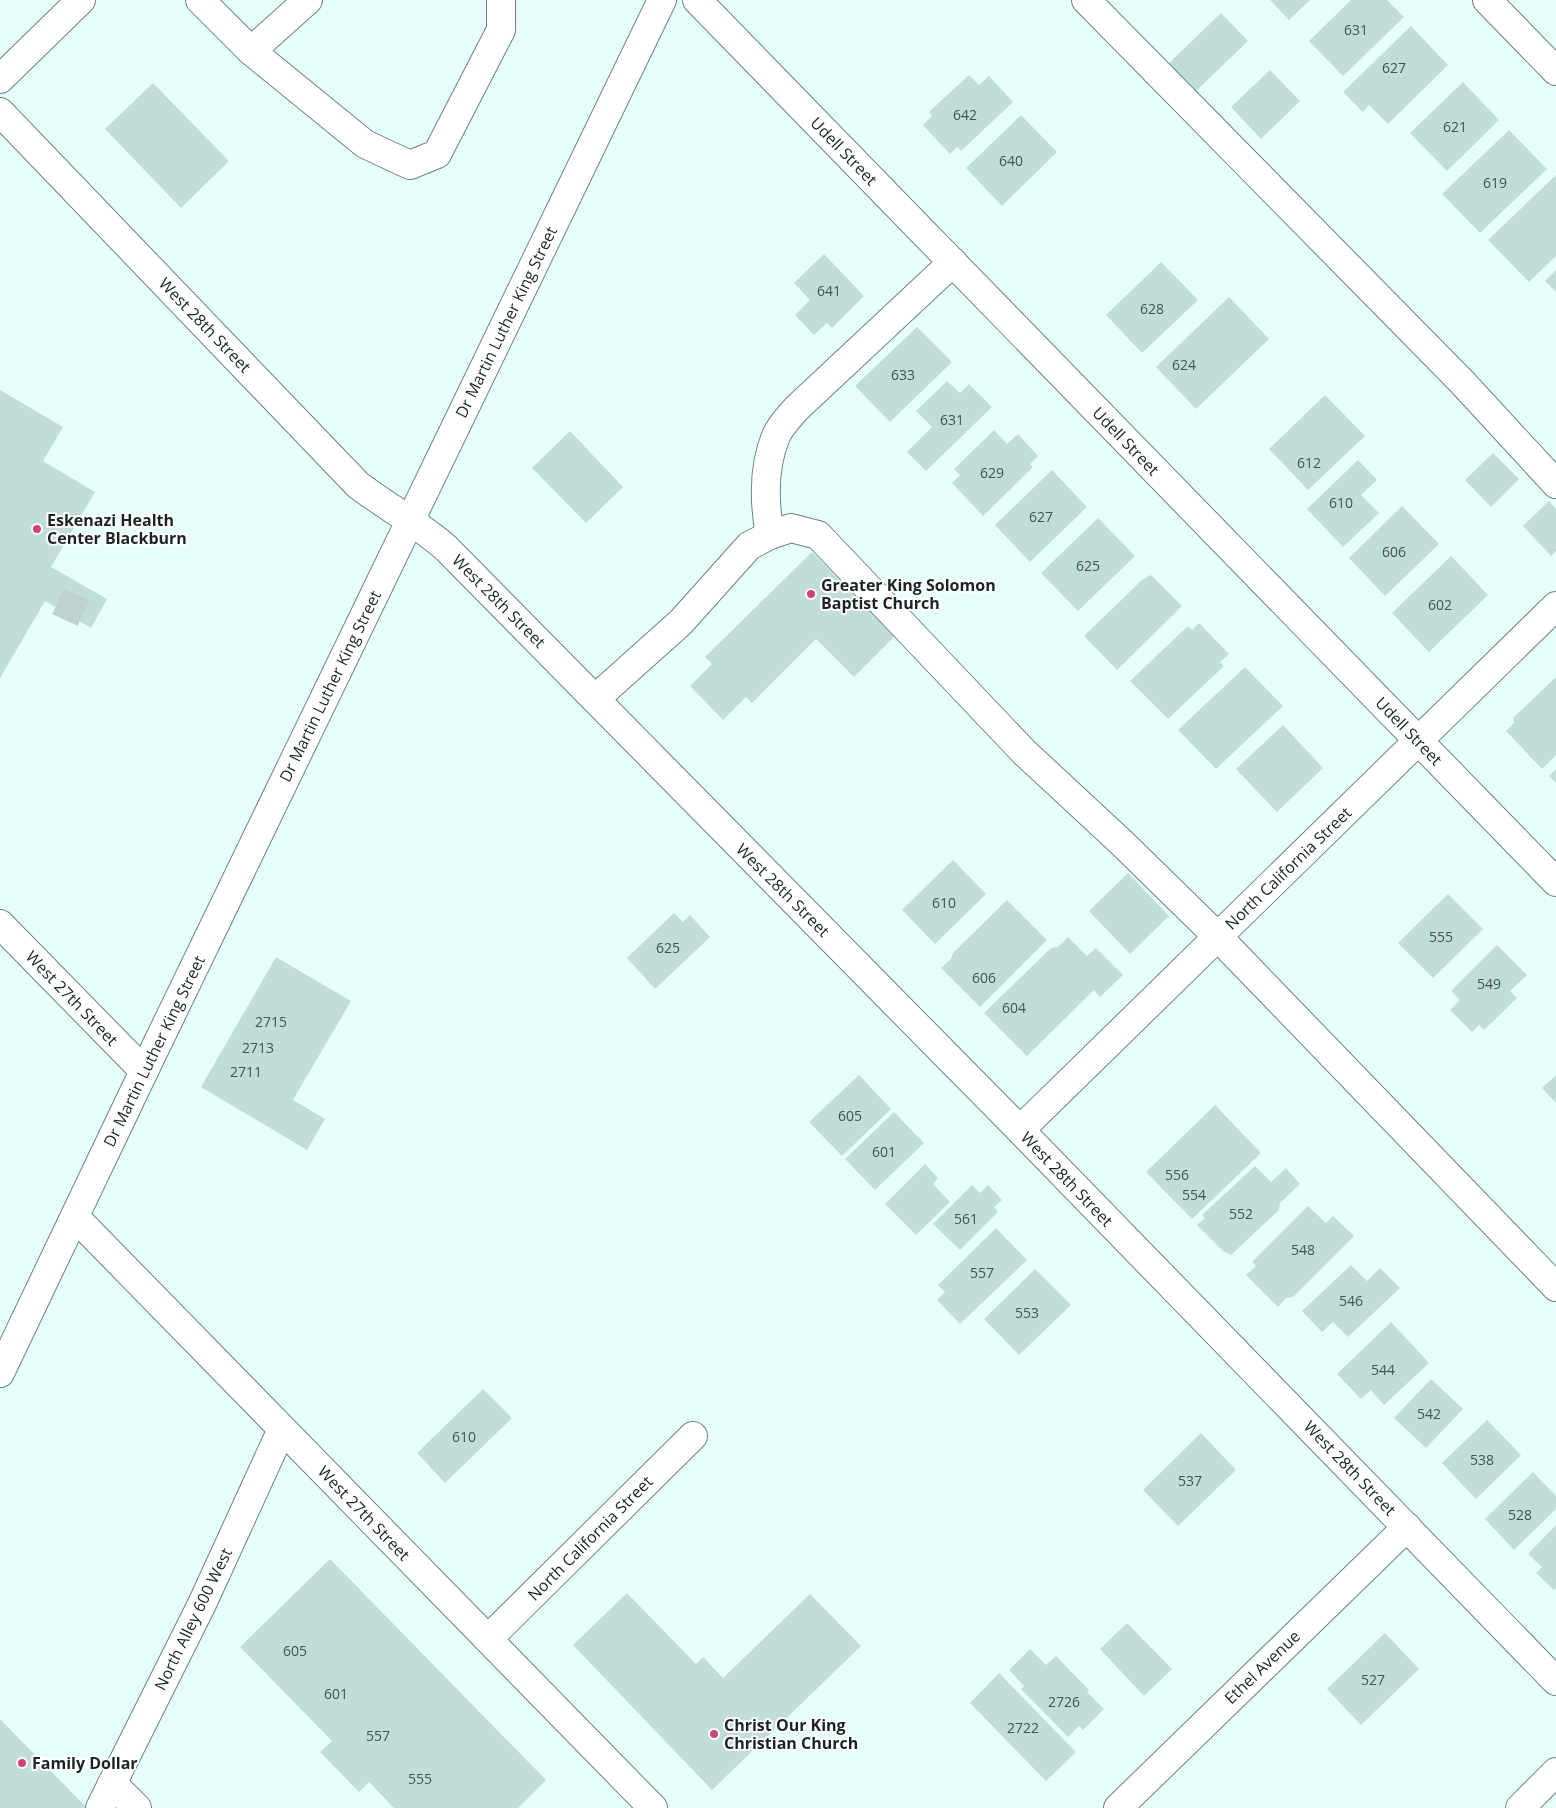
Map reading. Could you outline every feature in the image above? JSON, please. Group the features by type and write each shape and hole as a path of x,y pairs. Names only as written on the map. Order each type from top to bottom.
{"street":[{"path":"1,78 81,0"},
{"path":"200,0 251,51 365,144 410,165 438,154 501,30 501,0"},
{"path":"251,51 308,0"},
{"name":"Dr Martin Luther King Street","path":"0,1373 662,0"},
{"name":"Udell Street","path":"696,0 1556,882"},
{"path":"1086,0 1455,375 1556,484"},
{"path":"1487,0 1556,71"},
{"name":"West 28th Street","path":"0,112 358,485 411,520 446,548 1020,1130 1556,1681"},
{"path":"770,535 765,508 766,477 776,434 797,408 952,262"},
{"path":"595,699 681,622 749,546 770,535 791,528 818,535 1024,752 1122,843 1218,937 1556,1287"},
{"name":"North California Street","path":"1020,1130 1556,606"},
{"name":"West 27th Street","path":"0,924 144,1071"},
{"name":"West 27th Street","path":"75,1218 653,1808"},
{"name":"North Alley 600 West","path":"100,1808 202,1604 282,1429"},
{"name":"North California Street","path":"488,1639 693,1436"},
{"name":"Ethel Avenue","path":"1118,1808 1407,1527"},
{"path":"1520,1808 1556,1772"},
{"path":"112,1783 137,1808"}],"building":[{"path":"1270,0 1310,0 1289,20"},
{"path":"1351,0 1387,0 1404,17 1343,76 1309,41"},
{"path":"1221,13 1248,41 1195,92 1168,64"},
{"path":"1411,26 1448,65 1388,124 1369,105 1363,112 1343,92"},
{"path":"1270,70 1300,101 1261,139 1231,107"},
{"path":"969,75 979,85 989,76 1013,102 961,151 957,147 950,154 923,125 932,116 929,112"},
{"path":"1463,82 1499,120 1447,171 1410,133"},
{"path":"153,83 229,161 181,208 105,129"},
{"path":"1021,115 1057,152 1002,206 966,168"},
{"path":"1509,130 1547,169 1480,233 1442,194"},
{"path":"1556,175 1556,256 1529,282 1488,240"},
{"path":"824,254 864,296 832,328 827,323 814,335 795,315 810,300 794,283"},
{"path":"1161,262 1198,300 1142,353 1106,315"},
{"path":"1556,270 1556,292 1545,281"},
{"path":"1229,297 1269,339 1196,409 1156,367"},
{"path":"917,327 952,362 890,422 855,386"},
{"path":"947,381 960,393 969,384 992,407 926,471 907,452 932,427 916,411"},
{"name":"Eskenazi Health Center Blackburn","path":"0,390 63,427 43,461 95,492 51,567 107,599 91,628 45,601 0,678"},
{"path":"1325,395 1365,436 1308,490 1269,449"},
{"path":"994,430 1007,444 1018,434 1038,456 1030,464 1033,467 983,516 952,483 960,475 954,469"},
{"path":"570,431 623,487 586,523 532,468"},
{"path":"1493,453 1519,479 1491,507 1465,480"},
{"path":"1358,460 1377,480 1361,495 1379,513 1343,547 1307,509"},
{"path":"1052,470 1087,507 1030,562 995,525"},
{"path":"1549,501 1556,509 1556,551 1551,556 1523,526"},
{"path":"1402,506 1439,544 1385,596 1349,558"},
{"path":"1098,518 1135,556 1078,611 1041,573"},
{"name":"Greater King Solomon Baptist Church","path":"812,552 895,636 854,677 816,639 752,703 746,697 723,720 690,686 712,664 705,657"},
{"path":"1451,556 1488,595 1429,652 1392,613"},
{"path":"1151,575 1182,606 1117,670 1084,636 1142,580"},
{"path":"1199,623 1229,654 1220,662 1224,666 1168,719 1130,681 1188,626 1192,630"},
{"path":"1245,667 1283,706 1216,769 1178,730"},
{"path":"1556,677 1556,755 1542,769 1506,731 1514,723 1513,718"},
{"path":"1283,725 1323,768 1277,812 1236,769"},
{"path":"1556,769 1556,783 1549,776"},
{"path":"953,860 986,894 935,944 902,910"},
{"path":"1128,873 1169,916 1130,954 1089,911"},
{"path":"1448,894 1483,929 1433,978 1398,943"},
{"path":"1007,900 1047,940 980,1007 941,968 951,959 953,953"},
{"path":"674,913 683,922 690,915 710,937 655,989 627,958"},
{"path":"1068,937 1087,956 1096,948 1123,975 1100,997 1094,990 1027,1056 984,1013 1051,948 1058,947"},
{"path":"1497,945 1527,975 1510,991 1517,998 1484,1030 1479,1025 1472,1032 1450,1010 1460,1000 1451,991"},
{"path":"276,957 351,1001 293,1100 325,1119 307,1150 201,1087"},
{"path":"859,1075 891,1109 842,1156 809,1122"},
{"path":"1556,1075 1556,1103 1542,1088"},
{"path":"1215,1105 1261,1153 1192,1219 1146,1172"},
{"path":"894,1112 924,1143 875,1190 845,1159"},
{"path":"925,1164 938,1178 933,1184 950,1202 916,1235 885,1204"},
{"path":"1255,1166 1271,1182 1286,1168 1300,1184 1280,1203 1279,1210 1231,1255 1223,1251 1197,1225 1205,1218 1202,1215"},
{"path":"972,1185 980,1193 988,1185 1002,1200 994,1207 998,1212 960,1250 933,1224"},
{"path":"1308,1206 1326,1223 1333,1216 1354,1236 1293,1297 1286,1298 1278,1307 1246,1275 1256,1266 1252,1262"},
{"path":"996,1228 1027,1260 960,1324 937,1300 945,1292 938,1285"},
{"path":"1351,1265 1367,1281 1380,1268 1400,1288 1348,1337 1333,1322 1322,1332 1302,1311"},
{"path":"1035,1269 1071,1305 1019,1355 984,1319"},
{"path":"1391,1322 1429,1363 1384,1405 1371,1390 1361,1399 1337,1374"},
{"path":"1431,1379 1463,1409 1426,1448 1394,1418"},
{"path":"483,1389 512,1418 445,1483 417,1453"},
{"path":"1487,1420 1521,1455 1476,1499 1442,1463"},
{"path":"1201,1433 1236,1470 1178,1526 1143,1490"},
{"path":"1533,1472 1556,1496 1556,1509 1514,1550 1485,1519"},
{"path":"1556,1525 1556,1588 1554,1590 1536,1573 1542,1567 1528,1554"},
{"path":"330,1559 546,1780 518,1808 394,1808 369,1782 359,1792 320,1752 332,1741 240,1647"},
{"name":"Christ Our King Christian Church","path":"627,1593 696,1664 703,1657 723,1678 810,1594 861,1646 712,1790 573,1645"},
{"path":"1127,1623 1172,1669 1144,1696 1100,1649"},
{"path":"1385,1633 1419,1669 1361,1725 1327,1689"},
{"path":"1030,1649 1046,1665 1056,1656 1089,1690 1087,1692 1104,1709 1083,1730 1079,1726 1068,1737 1021,1689 1024,1686 1009,1670"},
{"path":"999,1673 1076,1752 1046,1781 970,1703"},
{"name":"Family Dollar","path":"0,1719 87,1808 0,1808"}],"tunnel":[{"path":"65,620 81,585"}],"place":[{"name":"Eskenazi Health Center Blackburn","path":"37,529"},
{"name":"Greater King Solomon Baptist Church","path":"811,594"},
{"name":"Christ Our King Christian Church","path":"714,1734"},
{"name":"Family Dollar","path":"22,1763"}]}
